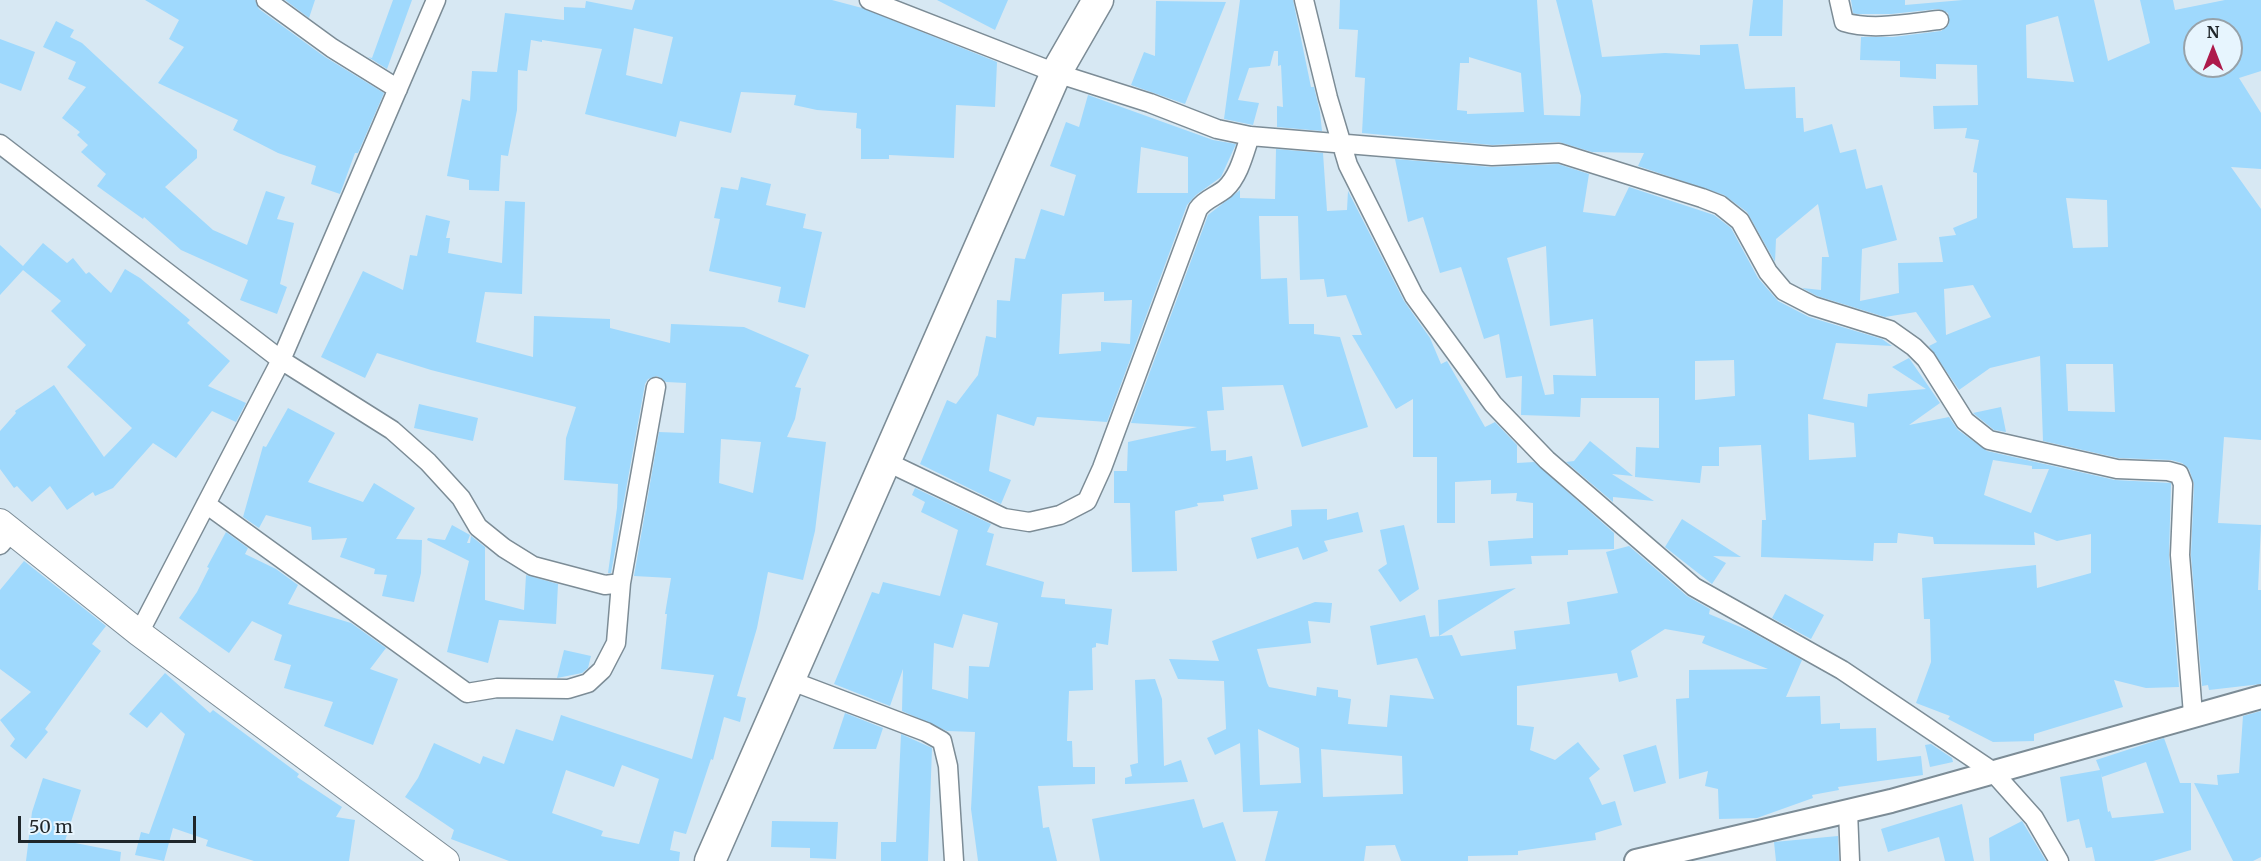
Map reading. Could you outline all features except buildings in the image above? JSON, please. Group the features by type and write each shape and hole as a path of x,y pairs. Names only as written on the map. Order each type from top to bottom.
{"main road":[{"path":"710,861 1056,73 1098,0"},
{"path":"4,532 446,861"}],"street":[{"path":"266,0 332,48 398,89"},
{"path":"139,633 281,360 436,0"},
{"path":"869,0 1056,73 1150,103 1217,129 1250,136 1492,156 1559,153 1720,205 1740,221 1768,272 1784,291 1814,306 1890,330 1914,347 1926,359 1965,421 1989,440 2117,469 2168,471 2179,474 2183,484 2180,555 2193,714"},
{"path":"1304,0 1348,165 1414,296 1493,404 1547,460 1695,586 1842,670 1992,771 2034,818 2059,861"},
{"path":"1839,0 1841,16 1844,22 1849,24 1876,26 1940,20"},
{"path":"885,461 1004,518 1029,522 1060,515 1087,501 1102,468 1197,209 1205,199 1226,188 1234,178 1250,136"},
{"path":"0,144 281,360 392,430 428,462 461,498 478,527 504,548 533,566 605,585 621,583"},
{"path":"206,504 466,693 497,688 568,689 588,683 602,670 616,643 621,583 656,387"},
{"path":"789,680 926,732 942,741 948,766 954,861"},
{"path":"1636,861 1848,811 2193,714 2260,700"},
{"path":"1848,811 1850,861"}]}
